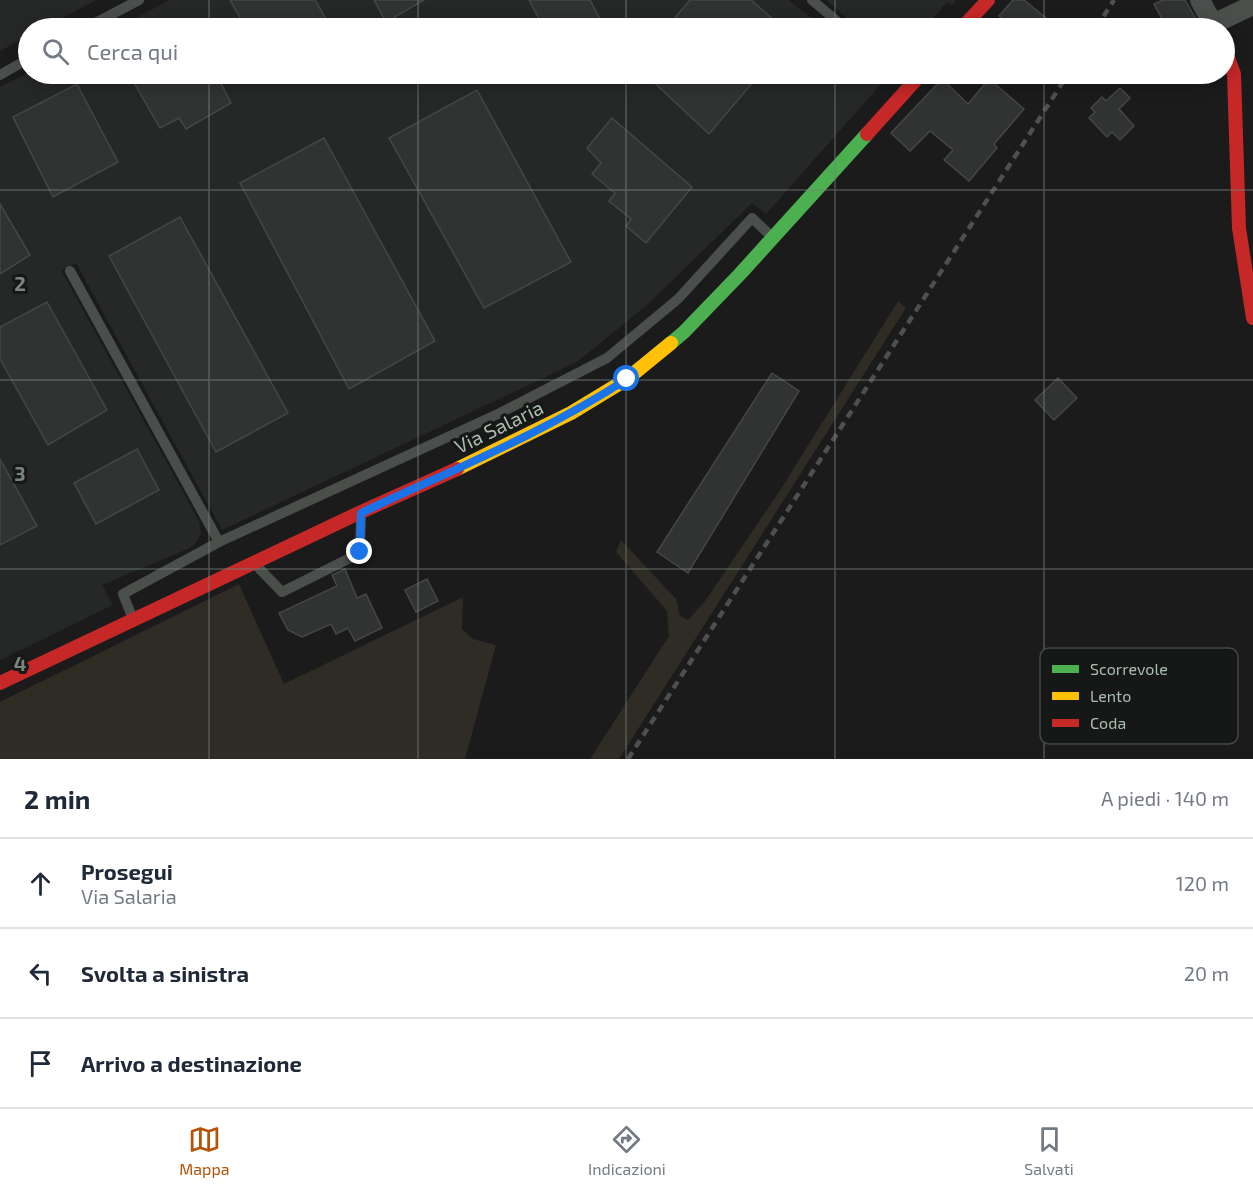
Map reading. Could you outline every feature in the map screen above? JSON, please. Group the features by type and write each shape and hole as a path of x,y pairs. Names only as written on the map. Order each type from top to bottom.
{"main road":[{"path":"971,18 987,0"},
{"name":"Via Salaria","path":"0,683 495,452 571,413 627,379 684,332 912,84"},
{"path":"1234,84 1239,228 1253,318"}],"street":[{"path":"1200,0 1210,18"},
{"path":"1229,18 1253,5"}],"lane":[{"path":"105,18 139,0"},
{"path":"812,0 833,18"},
{"path":"0,75 18,65"},
{"path":"133,619 123,594 219,542 500,413 607,358 678,299 752,218 773,237"},
{"path":"70,271 219,542"},
{"path":"254,563 282,592 360,552 361,513"}],"shaded area":[{"path":"0,0 96,0 63,18 18,18 18,41 0,51"},
{"path":"170,0 789,0 811,18 135,18"},
{"path":"826,0 956,0 952,5 947,2 933,18 847,18"},
{"path":"18,78 18,84 881,84 766,214 752,203 647,305 577,362 222,530 76,263 61,270 199,521 201,534 195,544 188,549 102,585 113,605 0,660 0,87"},
{"path":"898,301 906,308 619,759 590,759 669,636 667,611 616,552 621,540 676,599 680,616 688,620 705,601 779,492"},
{"path":"239,584 284,684 463,597 462,629 473,639 496,645 465,759 0,759 0,702"}],"building":[{"path":"230,0 315,0 325,18 240,18"},
{"path":"374,0 424,0 393,18 384,18"},
{"path":"529,0 590,0 599,18 539,18"},
{"path":"690,0 751,0 772,18 675,18"},
{"path":"1013,0 1024,0 1046,18 1002,18 999,16"},
{"path":"1163,0 1185,0 1195,18 1162,18 1154,4"},
{"path":"77,84 118,162 53,197 13,117"},
{"path":"135,84 221,84 231,103 186,129 179,118 160,128"},
{"path":"656,84 752,84 709,134"},
{"path":"937,84 947,84 968,104 985,84 995,84 1024,109 994,144 997,148 969,181 944,160 953,150 930,131 910,151 891,133"},
{"path":"1120,88 1130,98 1119,109 1134,126 1120,140 1112,132 1107,137 1089,118 1095,112 1091,108 1102,97 1106,101"},
{"path":"477,90 571,262 484,308 389,138"},
{"path":"612,118 692,187 646,243 626,226 631,219 609,201 615,193 592,174 601,163 587,148"},
{"path":"324,138 435,341 349,389 240,183"},
{"path":"0,204 30,255 0,274"},
{"path":"180,217 288,413 216,452 109,256"},
{"path":"47,302 107,410 48,445 0,359 0,327"},
{"path":"772,373 799,391 688,573 657,552"},
{"path":"1058,378 1077,398 1054,420 1035,400"},
{"path":"137,449 159,490 96,524 74,483"},
{"path":"0,459 37,526 0,545"},
{"path":"345,569 357,598 366,594 382,628 355,641 348,628 336,634 331,624 302,637 288,630 279,613 337,586 332,575"},
{"path":"427,579 438,601 416,612 405,590"}],"railway":[{"path":"1102,18 1114,0"},
{"path":"628,759 1062,84"}],"traffic: fast":[{"path":"671,343 740,274 867,134"}],"traffic: slow":[{"path":"457,469 571,413 627,379 671,343"}],"traffic: jam":[{"path":"971,18 988,0"},
{"path":"867,134 912,84"},
{"path":"1234,84 1239,228 1253,318"},
{"path":"0,683 457,469"}],"route":[{"path":"360,552 361,513 495,452 571,413 627,379"}]}
